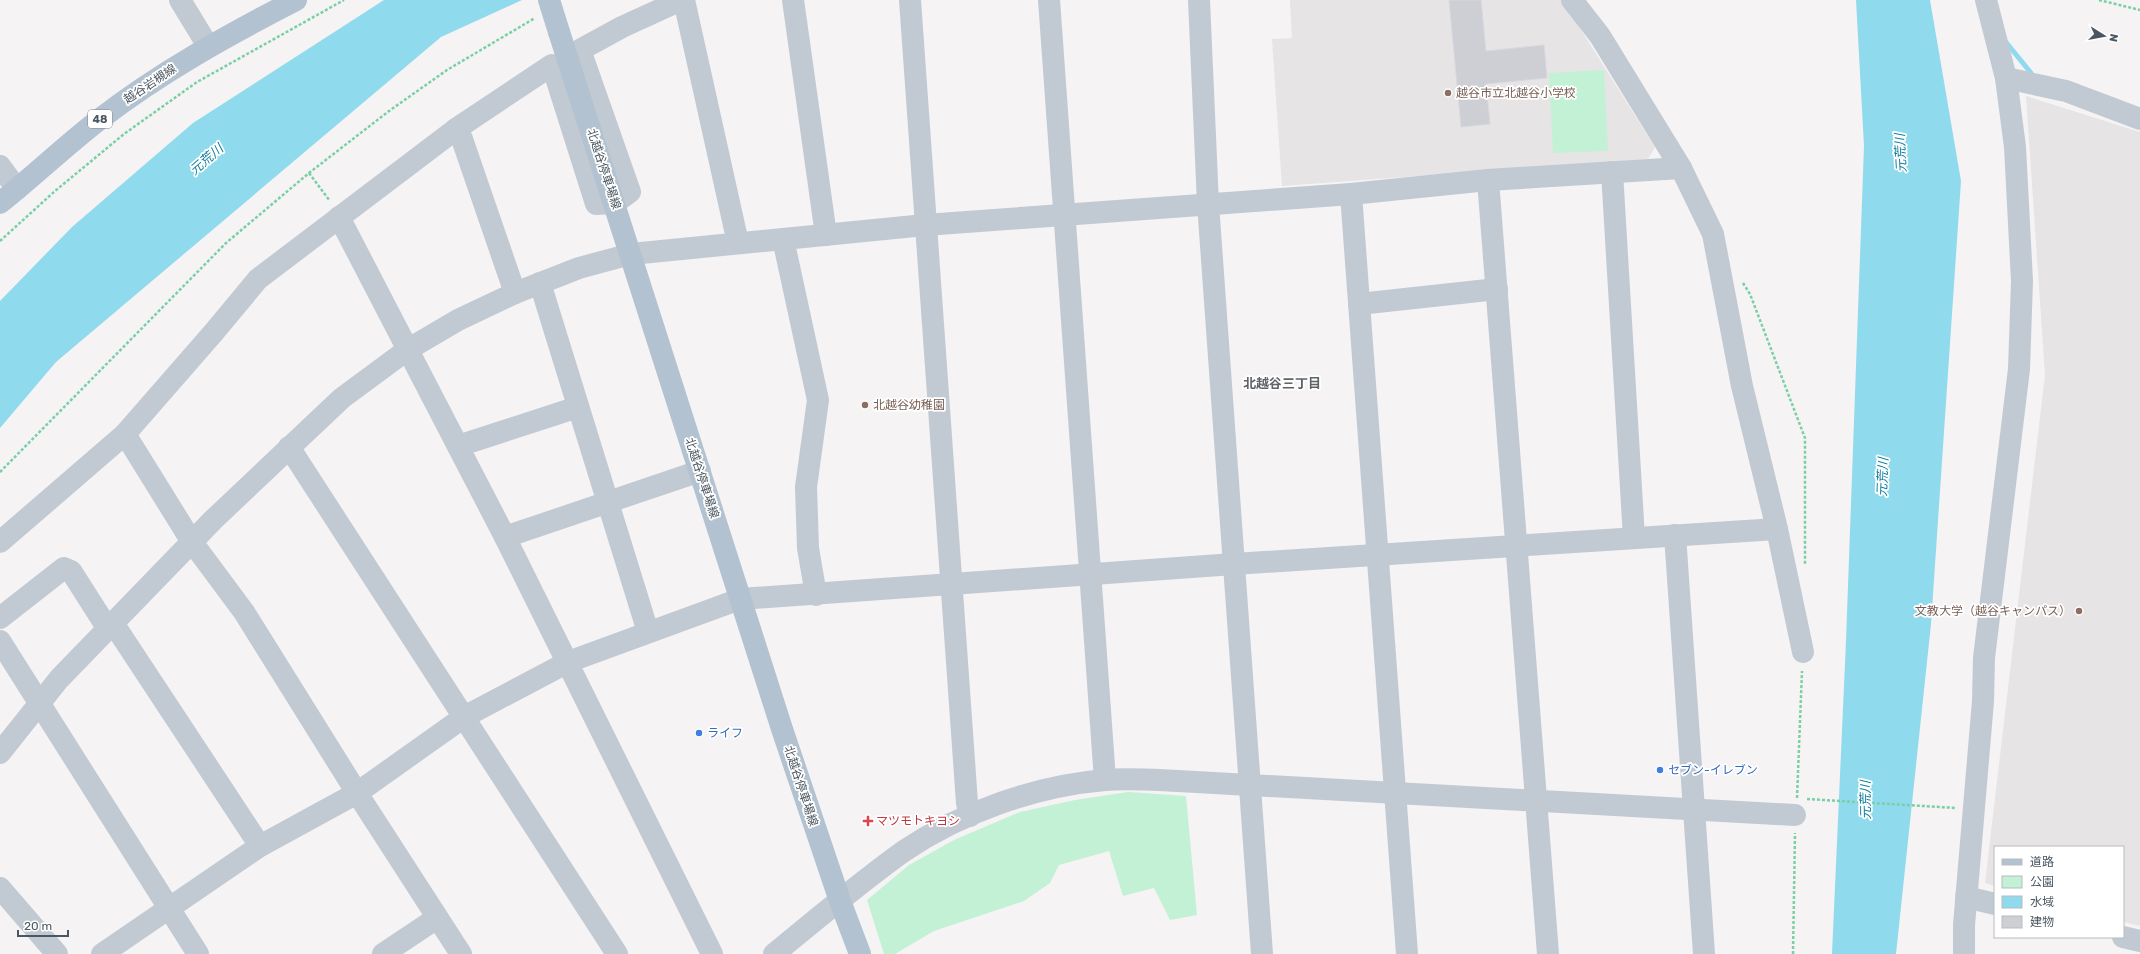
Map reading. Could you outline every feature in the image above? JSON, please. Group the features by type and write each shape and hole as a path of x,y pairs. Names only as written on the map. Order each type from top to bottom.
{"main road":[{"name":"越谷岩槻線","path":"0,203 100,119 147,86 208,46 296,0"},
{"name":"北越谷停車場線","path":"544,8 562,43 615,203 740,599 840,901 860,954"}],"street":[{"path":"180,0 208,46"},
{"path":"0,542 125,434 258,279 335,209 552,65 596,204 615,203 630,192 580,50 622,27 683,0 738,243"},
{"path":"793,0 826,235"},
{"path":"910,0 950,583 967,803 970,816"},
{"path":"1049,0 1105,780"},
{"path":"1199,0 1208,204 1262,954"},
{"path":"1572,0 1600,36 1681,168 1713,234 1742,386 1777,529 1802,652"},
{"path":"1964,954 1964,925 1983,700 1984,658 2019,369 2022,281 2015,147 2006,78 1986,0"},
{"path":"2006,78 2066,91 2140,119"},
{"path":"456,129 462,139 515,293"},
{"path":"0,166 17,189"},
{"path":"0,753 38,703 110,626 192,542 289,447 342,398 407,350 458,320 515,293 579,268 631,254 925,225 1351,194 1488,180 1681,168"},
{"path":"1612,172 1634,538"},
{"path":"1488,180 1548,954"},
{"path":"1351,194 1407,954"},
{"path":"335,209 505,537 712,954"},
{"path":"783,239 818,400 806,487 808,548 816,595"},
{"path":"540,283 648,632"},
{"path":"1359,304 1497,289"},
{"path":"458,446 578,407"},
{"path":"125,434 192,542 244,612 357,793 461,954"},
{"path":"289,447 616,954"},
{"path":"505,537 700,471"},
{"path":"102,954 260,846 357,793 464,717 568,662 740,599 816,595 950,583 1777,529"},
{"path":"1675,535 1704,954"},
{"path":"0,618 64,568 71,571 260,846"},
{"path":"0,641 198,954"},
{"path":"774,954 905,851 941,829 970,816 1031,793 1067,785 1105,780 1178,780 1694,810 1798,807"},
{"path":"0,888 56,954"},
{"path":"1966,897 1994,904"},
{"path":"383,954 437,918"},
{"path":"2124,937 2140,941"}],"path":[{"path":"0,241 55,191 124,134 197,82 344,0"},
{"path":"2099,0 2140,10"},
{"path":"0,472 226,242 309,173 446,70 544,8"},
{"path":"309,173 335,209"},
{"path":"1739,276 1750,294 1805,438 1805,568"},
{"path":"1793,954 1802,652"},
{"path":"1798,807 1962,808"}],"shaded area":[{"name":"越谷市立北越谷小学校","path":"1290,0 1562,0 1655,147 1648,159 1282,186 1272,39 1292,38"},
{"name":"文教大学（越谷キャンパス）","path":"2026,96 2140,132 2140,926 2124,922 2124,846 1994,846 1994,886 1985,883 2045,375"}],"green space":[{"path":"1604,70 1608,151 1553,153 1549,73"},
{"path":"1128,792 1186,796 1197,915 1170,920 1154,888 1123,896 1109,851 1059,865 1050,883 1024,901 934,931 895,954 884,954 867,900 909,865 954,840 1020,812 1075,800"}],"water":[{"name":"元荒川","path":"384,0 522,0 441,37 56,362 0,428 0,301 72,227 193,123"},
{"name":"元荒川","path":"1856,0 1930,0 1961,181 1931,624 1896,954 1832,954 1846,641 1864,146"}],"building":[{"path":"1449,0 1481,0 1486,51 1544,45 1547,78 1486,84 1490,124 1461,127"}],"waterway":[{"path":"2005,41 2031,73"}],"place":[{"name":"越谷市立北越谷小学校","path":"1448,93"},
{"name":"北越谷幼稚園","path":"865,405"},
{"name":"文教大学（越谷キャンパス）","path":"2079,611"},
{"name":"ライフ","path":"699,733"},
{"name":"セブン-イレブン","path":"1660,770"},
{"name":"マツモトキヨシ","path":"868,821"}],"district":[{"name":"北越谷三丁目","path":"1282,383"}]}
